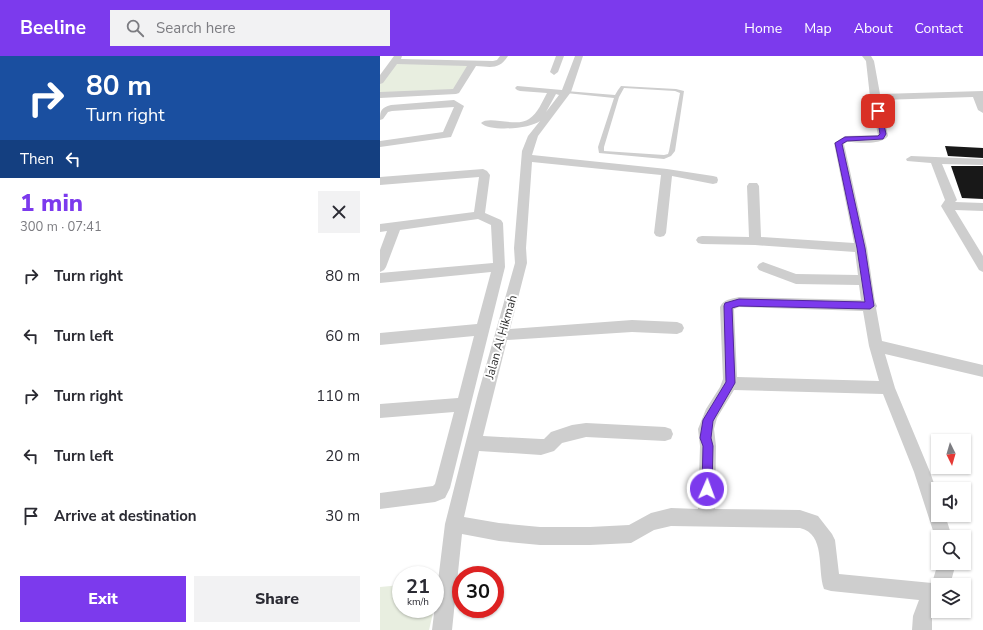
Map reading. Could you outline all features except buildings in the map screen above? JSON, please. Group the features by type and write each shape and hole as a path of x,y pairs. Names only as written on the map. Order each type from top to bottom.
{"street":[{"path":"380,80 397,58 473,64 496,64 500,62 504,56"},
{"path":"554,72 560,56"},
{"name":"Jalan Al Hikmah","path":"442,630 454,524 473,443 521,263 520,248 527,151 533,136 560,92 579,56"},
{"path":"866,56 870,61 882,136 874,139 845,139 839,143 861,248 870,306 871,324 876,346 888,388 922,472 941,530"},
{"path":"380,95 456,91 473,64"},
{"path":"520,88 560,92"},
{"path":"486,123 530,123 560,92"},
{"path":"875,97 980,94 983,110"},
{"path":"380,117 385,110 391,108 454,103 458,106 447,135 380,144"},
{"path":"527,158 667,172 713,180"},
{"path":"911,159 983,162"},
{"path":"935,160 951,200 947,206"},
{"path":"380,182 483,172 485,175 479,215"},
{"path":"660,233 667,172"},
{"path":"753,186 755,242"},
{"path":"947,206 983,207"},
{"path":"947,206 983,268"},
{"path":"380,228 479,215 497,222 499,267 442,488 439,492 380,500"},
{"path":"380,267 395,226"},
{"path":"702,240 861,248"},
{"path":"380,278 499,267"},
{"path":"763,267 796,279 866,280"},
{"path":"706,518 708,446 705,438 708,420 730,383 727,307 730,304 739,302 870,306"},
{"path":"503,335 632,326 677,328"},
{"path":"380,339 484,329"},
{"path":"876,346 983,371"},
{"path":"730,383 888,388"},
{"path":"380,411 464,404"},
{"path":"473,443 541,447 548,446 557,437 564,434 586,430 665,434"},
{"path":"454,524 499,532 540,536 590,536 631,534 651,522 671,517 800,519 812,522 826,540 831,582 931,592"},
{"path":"922,630 921,615 926,603 931,599"}],"lane":[{"path":"625,87 676,90 682,92 671,154 664,157 601,152 601,147 617,97 621,88 625,87"},
{"path":"560,92 617,97"}],"shaded area":[{"path":"397,59 473,64 456,91 380,95 380,81"},
{"path":"392,586 392,618 432,618 429,630 380,630 380,587"}],"route":[{"path":"707,489 708,446 705,438 708,420 730,383 727,307 730,304 739,302 870,306 861,248 839,143 845,139 880,138 883,134 878,111"}]}
